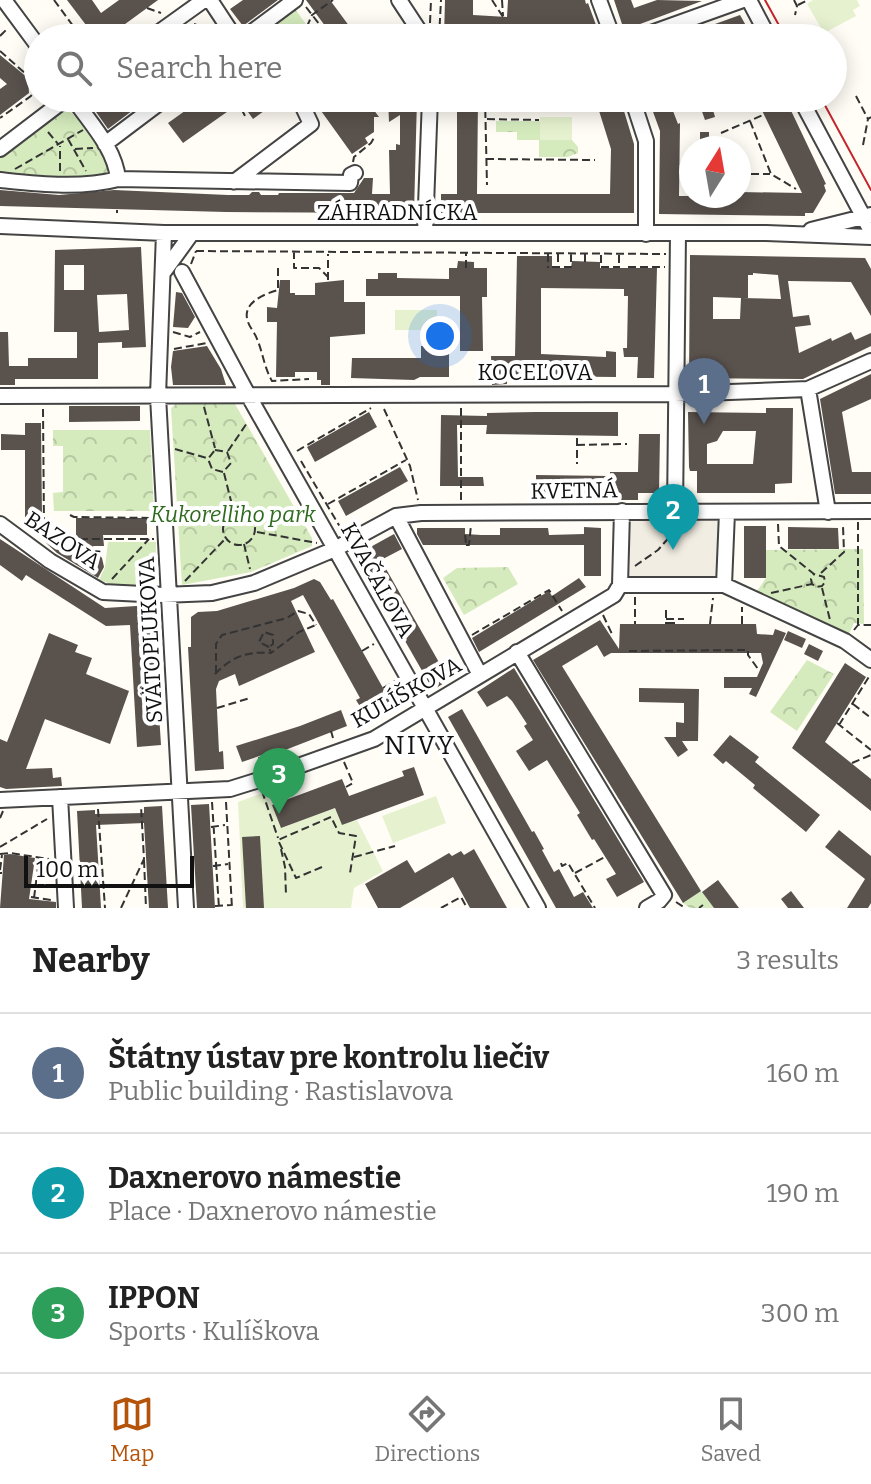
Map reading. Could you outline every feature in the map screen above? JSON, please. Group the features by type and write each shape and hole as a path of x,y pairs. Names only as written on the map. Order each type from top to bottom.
{"street":[{"path":"4,0 24,27"},
{"path":"172,24 207,0 227,24"},
{"path":"259,24 295,0"},
{"path":"399,0 415,24"},
{"path":"599,0 608,24"},
{"path":"676,24 743,0"},
{"path":"749,0 762,24"},
{"path":"0,149 51,112"},
{"path":"81,112 105,144 117,167 118,179"},
{"path":"105,144 147,112"},
{"path":"234,182 311,124 305,112"},
{"path":"425,233 430,112"},
{"path":"637,112 646,141 646,234"},
{"path":"808,112 867,215 871,231"},
{"path":"2,178 89,184 118,179 234,182 352,177"},
{"name":"ZÁHRADNÍCKA","path":"795,234 867,215"},
{"name":"ZÁHRADNÍCKA","path":"0,226 164,233 678,233 871,237"},
{"name":"SVÄTOPLUKOVA","path":"164,233 158,396 186,908"},
{"path":"162,274 192,233"},
{"path":"678,233 675,394 680,515"},
{"name":"KVAČALOVA","path":"182,272 538,908"},
{"name":"KOCEĽOVA","path":"0,396 675,394 808,389 871,361"},
{"path":"808,389 850,511"},
{"path":"622,511 620,585 719,589 839,639 870,667"},
{"name":"KVETNÁ","path":"335,549 396,516 421,513 622,511 680,515 850,511"},
{"path":"719,589 727,512"},
{"path":"396,516 480,675"},
{"name":"BAZOVÁ","path":"0,524 50,561 103,592 212,593 254,583 335,549"},
{"name":"KULÍŠKOVA","path":"2,805 60,797 230,789 259,780 374,739 614,595 620,585"},
{"path":"517,652 664,895 653,905"},
{"path":"60,797 61,904"}],"path":[{"path":"54,0 72,24"},
{"path":"301,0 319,24"},
{"path":"308,24 312,15 333,0"},
{"path":"430,24 431,0"},
{"path":"439,24 441,0"},
{"path":"492,0 503,17 502,0"},
{"path":"794,0 797,6 795,15"},
{"path":"797,6 808,0"},
{"path":"0,36 10,26"},
{"path":"0,51 24,72"},
{"path":"856,96 870,118 863,145"},
{"path":"0,118 24,101"},
{"path":"243,112 246,118"},
{"path":"486,112 487,185"},
{"path":"721,133 763,115"},
{"path":"486,119 539,120"},
{"path":"750,121 771,174"},
{"path":"2,178 91,125"},
{"path":"44,128 59,144 59,184"},
{"path":"352,177 354,157 375,136"},
{"path":"68,139 86,171 89,184"},
{"path":"74,149 90,149 105,144"},
{"path":"486,159 595,160"},
{"path":"751,174 771,174 796,189"},
{"path":"197,250 667,254"},
{"path":"294,251 294,268 319,268 328,278 328,251"},
{"path":"466,253 466,268"},
{"path":"547,253 550,267 571,267 571,253"},
{"path":"558,253 558,267"},
{"path":"585,253 585,262"},
{"path":"601,253 601,267 620,267 619,253"},
{"path":"628,267 667,267"},
{"path":"278,268 278,290 263,295 251,304 246,315 248,324 258,341 260,354 272,381 309,379"},
{"path":"170,330 190,337 204,329"},
{"path":"190,337 192,347"},
{"path":"169,350 212,342"},
{"path":"460,505 461,401"},
{"path":"202,402 215,450"},
{"path":"296,452 381,402 407,459 421,513"},
{"path":"43,403 44,527"},
{"path":"227,452 249,420"},
{"path":"577,438 577,464"},
{"path":"577,445 627,444"},
{"path":"170,447 208,459"},
{"path":"304,447 307,452"},
{"path":"215,450 227,452"},
{"path":"208,459 215,450"},
{"path":"223,472 231,463 227,452"},
{"path":"208,459 212,469 223,472"},
{"path":"327,505 407,459"},
{"path":"223,472 234,514"},
{"path":"778,512 779,546 814,574 820,574 844,552 850,511"},
{"path":"850,511 858,625"},
{"path":"234,514 249,517 254,532 244,544 234,544 226,538 224,524 234,514"},
{"path":"70,515 157,518"},
{"path":"628,570 658,550 680,515"},
{"path":"465,535 466,545 469,545 471,519"},
{"path":"254,532 318,543"},
{"path":"182,585 226,538"},
{"path":"68,539 159,539"},
{"path":"106,586 149,539"},
{"path":"244,544 252,574"},
{"path":"812,584 814,574"},
{"path":"820,574 824,577 822,586 839,639 858,625 871,625"},
{"path":"742,624 746,602 812,584 822,586"},
{"path":"710,624 719,589"},
{"path":"463,641 549,590 565,615"},
{"path":"635,595 635,624"},
{"path":"666,610 666,622"},
{"path":"298,611 309,614 317,624 299,632 271,653 247,652 233,658 216,674 216,644 222,635 262,625 287,618 298,611"},
{"path":"603,614 612,634"},
{"path":"684,619 684,623 666,622 684,619"},
{"path":"262,625 264,632 259,642 269,647 271,653"},
{"path":"264,632 273,635 273,644 269,647"},
{"path":"362,651 374,644"},
{"path":"629,651 748,650 758,669"},
{"path":"852,763 871,752 838,724 853,703 870,667"},
{"path":"383,688 395,681"},
{"path":"217,708 250,698"},
{"path":"853,703 871,718"},
{"path":"331,731 335,743"},
{"path":"259,757 263,769"},
{"path":"344,761 353,783 346,787"},
{"path":"262,790 285,867 286,895"},
{"path":"212,802 217,907 232,906 226,801"},
{"path":"0,818 2,805"},
{"path":"141,805 146,908"},
{"path":"97,807 105,908"},
{"path":"0,847 51,816"},
{"path":"278,840 331,817 339,833 356,836 350,873"},
{"path":"212,826 227,825"},
{"path":"278,840 296,878 322,867"},
{"path":"353,857 395,846"},
{"path":"1,872 1,854 54,859"},
{"path":"39,857 32,897 61,904"},
{"path":"574,873 605,857"},
{"path":"121,908 144,859"},
{"path":"561,863 562,866 568,863 595,908"},
{"path":"214,866 229,864"},
{"path":"31,877 36,877"},
{"path":"441,908 461,897 467,908"},
{"path":"699,908 703,905"}],"green space":[{"path":"813,0 857,0 860,6 853,10 856,16 841,24 819,24 807,4"},
{"path":"295,9 306,24 274,24"},
{"path":"60,112 70,112 81,121 101,148 107,178 0,174 0,156"},
{"path":"540,117 572,117 572,140 540,140"},
{"path":"496,121 540,121 540,140 572,140 578,147 578,153 568,157 539,157 539,140 517,140 517,132 496,132"},
{"path":"395,310 437,310 437,330 395,330"},
{"name":"Kukorelliho park","path":"176,404 235,404 312,538 312,546 251,572 182,585 171,408"},
{"path":"53,430 150,430 154,511 54,511 53,493 63,492 63,446 53,446"},
{"path":"108,542 156,542 155,583 119,587 99,580 105,567"},
{"path":"863,549 864,624 854,623 849,634 757,591 766,578 766,550"},
{"path":"508,567 518,584 464,615 443,578 457,568"},
{"path":"807,660 834,674 797,731 770,712"},
{"path":"263,793 272,805 281,828 335,808 342,825 357,820 383,871 354,888 351,908 243,908 238,802"},
{"path":"436,796 446,823 393,843 382,816"},
{"path":"701,891 714,908 690,908 683,903"}],"shaded area":[{"path":"622,511 727,512 724,585 620,585"}],"building":[{"path":"67,0 92,0 101,13 119,0 158,0 125,24 85,24"},
{"path":"243,0 278,0 246,24 241,24 230,9"},
{"path":"306,0 330,0 348,24 324,24"},
{"path":"445,0 473,0 473,15 507,17 508,0 585,0 596,24 444,24"},
{"path":"614,0 631,0 634,8 657,0 702,1 640,24 622,24"},
{"path":"740,15 745,24 715,24"},
{"path":"0,55 24,75 24,97 0,115 0,89 7,84 0,78"},
{"path":"96,112 130,112 108,129"},
{"path":"183,112 227,112 183,143 168,123"},
{"path":"248,112 263,112 253,119"},
{"path":"322,112 375,112 379,117 374,117 374,132 365,138 368,143 352,154"},
{"path":"389,112 417,112 414,213 0,206 0,190 59,195 114,190 228,195 249,195 252,192 261,195 354,193 364,178 373,178 372,194 390,194 389,150 396,150 396,144 400,145 400,115 389,122"},
{"path":"457,112 478,112 477,194 610,194 611,149 599,112 624,112 634,144 634,213 441,213 441,194 457,194"},
{"path":"653,112 673,112 680,123 679,208 751,208 751,192 802,193 763,112 792,112 826,184 826,191 813,213 805,213 805,216 659,214 660,131"},
{"path":"702,112 714,112 715,117 705,120"},
{"path":"141,247 146,347 122,348 122,342 98,343 98,379 15,379 15,385 0,385 0,332 8,332 9,366 28,366 28,358 77,358 77,332 54,332 55,250","holes":["64,265 84,265 84,290 64,290","127,294 129,330 99,332 97,295"]},
{"path":"690,255 865,258 871,269 871,316 851,282 788,281 793,317 809,315 811,325 795,327 799,353 851,332 855,340 871,333 871,346 803,379 689,378","holes":["748,275 778,275 781,299 741,298 748,298","713,297 741,298 740,319 713,319"]},
{"path":"517,256 552,256 552,268 571,268 572,261 600,262 600,268 657,268 654,378 637,378 638,357 624,357 623,348 627,348 628,296 624,296 624,289 541,288 541,354 606,357 606,351 616,352 616,377 507,376 507,384 492,385 491,356 515,356"},
{"path":"458,261 474,262 474,268 487,268 487,297 482,297 483,351 460,351 460,296 366,296 366,279 378,279 378,273 397,273 397,278 449,279 449,268 457,268"},
{"path":"280,280 290,280 290,293 315,295 315,283 344,280 344,302 365,302 365,334 330,337 330,385 321,385 317,372 295,372 295,377 276,377 277,322 267,322 267,307 277,308"},
{"path":"176,292 182,293 195,317 188,328 173,327"},
{"path":"207,346 221,369 226,385 173,385 173,351"},
{"path":"421,346 449,347 449,377 420,377 414,380 351,378 352,358 421,358"},
{"path":"871,374 871,399 842,412 852,472 871,472 871,494 835,494 820,399"},
{"path":"69,406 140,406 140,421 69,422"},
{"path":"766,408 793,408 792,483 775,484 775,493 697,493 697,471 690,471 689,467 688,412 766,413","holes":["723,431 756,431 753,464 707,464 707,444 717,441"]},
{"path":"369,412 377,427 315,462 307,447"},
{"path":"618,412 618,436 486,434 487,425 457,425 458,477 483,477 484,486 440,486 441,415 487,416 487,413"},
{"path":"25,423 41,423 42,517 25,517 25,450 1,450 1,434 25,435"},
{"path":"639,434 660,434 659,493 638,493 638,500 569,500 569,493 536,492 536,475 610,476 610,472 638,472"},
{"path":"400,467 408,481 346,516 338,501"},
{"path":"76,518 147,518 147,535 103,535 104,546 93,546 102,558 104,567 98,578 57,553 44,541 49,534 76,552"},
{"path":"744,526 766,526 766,578 744,578"},
{"path":"584,527 601,528 601,576 584,576 584,545 423,545 417,534 417,528 465,528 465,534 500,535 500,528 548,528 549,535 584,534"},
{"path":"788,527 838,528 839,549 788,549"},
{"path":"394,534 402,549 381,560 449,680 433,690 356,555"},
{"path":"0,539 105,608 152,605 161,745 137,747 130,625 106,626 26,575 22,581 0,565"},
{"path":"579,578 586,587 479,652 472,638 549,591 552,596"},
{"path":"314,579 333,599 392,704 367,718 356,700 360,698 303,595 291,601 315,652 239,686 235,674 219,681 216,689 219,752 223,751 224,769 195,771 188,647 191,647 191,617 198,612 217,611"},
{"path":"600,620 619,649 620,624 756,624 757,634 773,635 775,629 786,633 756,697 749,694 752,688 724,688 724,677 757,677 763,663 761,653 611,653 604,657 597,645 562,666 701,891 683,903 533,660"},
{"path":"788,631 806,639 802,648 784,640"},
{"path":"49,633 78,645 75,652 92,658 86,674 129,691 110,744 45,719 26,769 52,768 53,778 61,777 62,786 6,789 0,787 0,739 7,742"},
{"path":"809,644 823,651 818,661 804,654"},
{"path":"845,663 866,677 825,742 871,779 871,811 792,748"},
{"path":"514,668 644,882 617,897 606,879 616,874 592,840 577,815 580,813 547,760 529,771 516,751 533,740 512,701 507,696 487,707 477,692"},
{"path":"639,688 699,689 698,741 682,741 688,750 678,757 664,737 676,737 676,722 684,723 684,703 639,702"},
{"path":"462,709 534,831 554,872 559,869 574,897 583,892 593,908 556,908 448,717"},
{"path":"341,710 347,726 269,756 268,753 242,762 236,746"},
{"path":"730,735 759,757 755,762 820,815 806,832 753,788 755,785 726,761 723,764 713,755"},
{"path":"414,767 424,795 342,825 335,808 281,828 272,805 342,779 349,796 404,776 402,771"},
{"path":"209,804 215,908 197,908 191,805"},
{"path":"162,806 168,908 149,908 144,823 96,825 101,908 82,908 77,811 95,810 95,814 144,813 144,807"},
{"path":"839,830 871,856 871,903 868,908 847,908 865,879 825,847"},
{"path":"260,836 264,908 246,908 242,837"},
{"path":"474,849 507,908 470,908 453,877 400,908 378,908 365,884 407,860 415,873 449,853 452,856 461,851 464,855"},
{"path":"4,855 35,858 29,899 56,902 56,908 0,908"},
{"path":"718,880 739,908 714,908 702,892"},
{"path":"791,891 804,908 788,908 781,899"}],"tram line":[{"path":"765,0 778,24"},
{"path":"829,112 871,190"}],"place":[{"name":"Štátny ústav pre kontrolu liečiv","path":"704,424"},
{"name":"Daxnerovo námestie","path":"673,550"},
{"name":"IPPON","path":"279,814"}],"district":[{"name":"NIVY","path":"420,745"}]}
